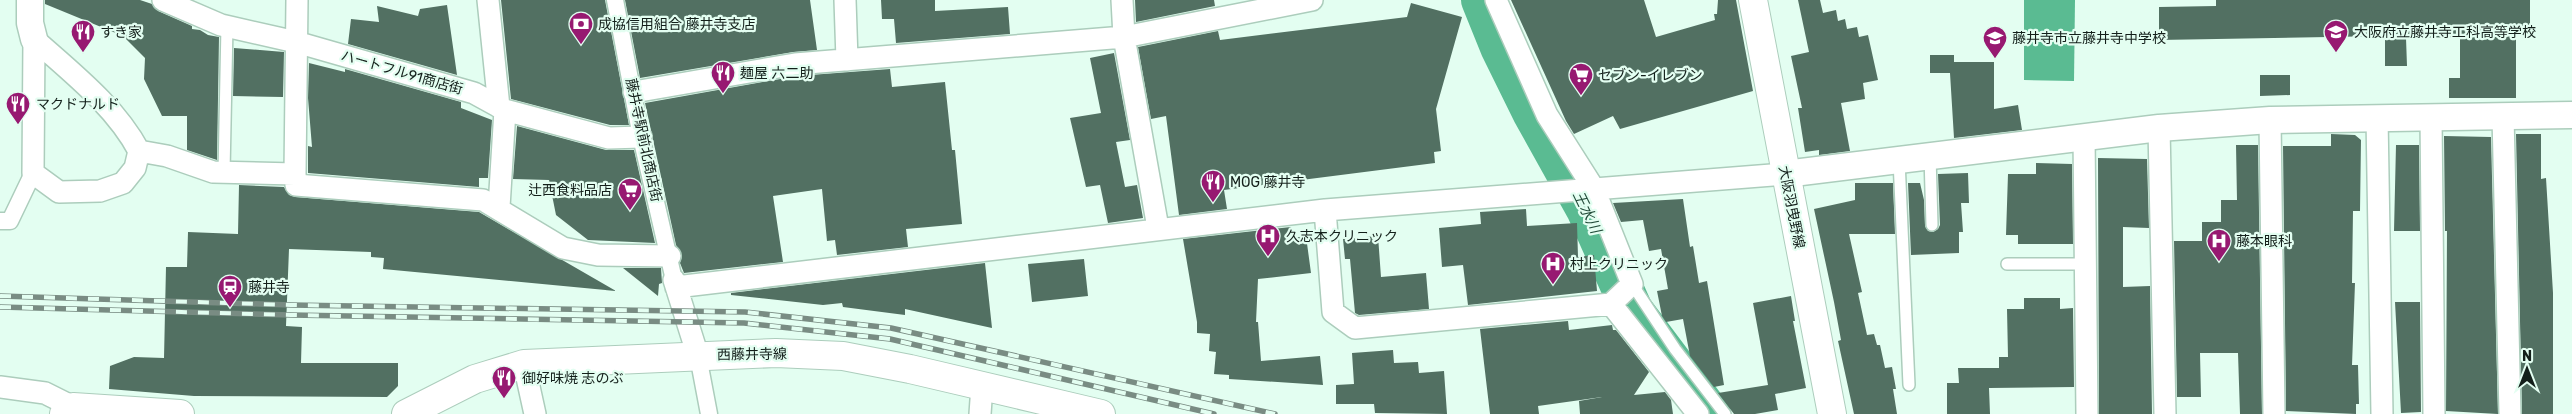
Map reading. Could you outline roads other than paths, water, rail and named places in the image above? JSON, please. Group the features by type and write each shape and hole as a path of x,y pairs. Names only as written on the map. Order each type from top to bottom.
{"main road":[{"name":"大阪羽曳野線","path":"1753,0 1832,414"},
{"name":"西藤井寺線","path":"406,414 475,379 524,364 776,353 842,356 1101,414"},
{"path":"68,410 180,414"}],"street":[{"path":"0,221 10,221 33,173 34,39 30,23 30,0"},
{"name":"ハートフル91商店街","path":"163,0 227,26 296,42 474,93 502,109 609,138 642,137"},
{"path":"297,0 296,186 483,200 499,207 563,248 598,255 670,256"},
{"path":"488,0 502,109 499,207"},
{"name":"藤井寺駅前北商店街","path":"615,0 642,137 675,283"},
{"path":"845,0 847,60"},
{"path":"1122,0 1124,37 1158,228"},
{"path":"634,92 795,64 1124,37 1312,0"},
{"path":"1325,210 1332,312 1355,328 1610,304 1632,284 1594,189 1547,115 1496,0"},
{"path":"33,173 59,192 100,191 123,184 135,168 140,151 127,128 87,87 34,39"},
{"path":"710,414 698,356 675,283 1325,210 1785,174 2159,128 2270,120 2572,115"},
{"path":"2503,116 2510,414"},
{"path":"2431,117 2434,414"},
{"path":"2377,118 2382,414"},
{"path":"2270,120 2274,414"},
{"path":"2159,128 2166,414"},
{"path":"2084,136 2086,414"},
{"path":"140,151 167,156 213,172 295,174"},
{"path":"1610,304 1698,414"},
{"path":"524,364 535,414"},
{"path":"980,414 982,386"},
{"path":"0,387 45,393 68,410"}],"lane":[{"path":"224,172 227,26"},
{"path":"1930,156 1932,224"},
{"path":"1899,160 1909,385"},
{"path":"2007,264 2085,264"},
{"path":"1632,284 1675,349 1725,414"}],"waterway":[{"name":"王水川","path":"1482,0 1501,47 1533,112 1587,209 1632,310 1710,414"}],"railway":[{"path":"0,296 291,305 745,312 891,328 1275,414"},
{"path":"0,307 291,315 744,323 890,339 1214,414"}],"place":[{"name":"成協信用組合 藤井寺支店","path":"581,45"},
{"name":"すき家","path":"83,53"},
{"name":"大阪府立藤井寺工科高等学校","path":"2336,53"},
{"name":"藤井寺市立藤井寺中学校","path":"1995,59"},
{"name":"麺屋 六二助","path":"723,94"},
{"name":"セブン-イレブン","path":"1581,96"},
{"name":"マクドナルド","path":"18,125"},
{"name":"MOG 藤井寺","path":"1213,203"},
{"name":"辻西食料品店","path":"630,211"},
{"name":"久志本クリニック","path":"1268,257"},
{"name":"藤本眼科","path":"2219,262"},
{"name":"村上クリニック","path":"1553,285"},
{"name":"藤井寺","path":"230,308"},
{"name":"御好味焼 志のぶ","path":"504,399"}]}
